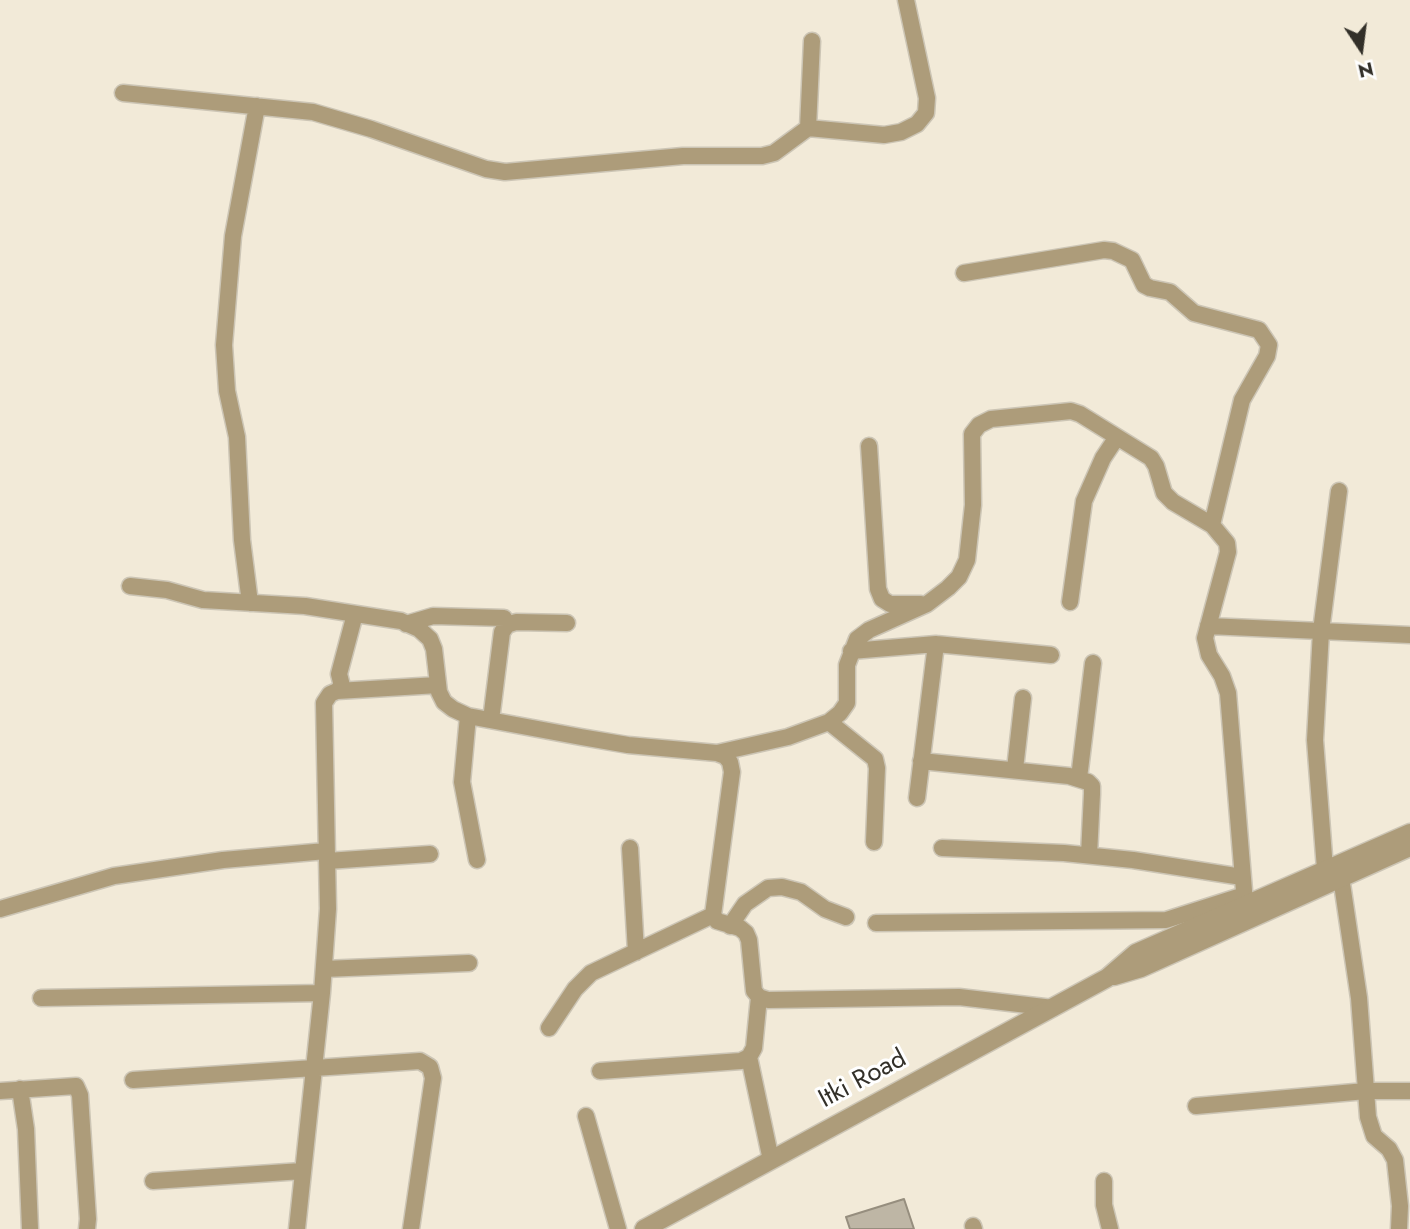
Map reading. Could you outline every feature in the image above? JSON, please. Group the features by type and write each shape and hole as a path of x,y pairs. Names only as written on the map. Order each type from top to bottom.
{"street":[{"path":"123,93 313,112 335,117 485,169 505,172 683,156 762,156 774,153 807,128 884,135 901,132 916,124 926,113 927,98 906,0"},
{"path":"807,128 812,41"},
{"path":"250,603 242,540 237,437 226,391 223,345 233,236 257,106"},
{"path":"964,273 1104,250 1113,251 1132,260 1144,285 1170,292 1194,313 1259,330 1269,345 1267,356 1242,400 1212,526"},
{"path":"717,753 774,741 829,722 841,713 847,703 849,688 847,665 857,639 869,630 927,604 948,589 959,577 967,560 974,505 972,434 979,425 991,419 1071,411 1151,458 1164,493 1173,502 1212,526 1227,543 1228,552 1208,626 1206,647 1228,693 1245,899"},
{"path":"1070,602 1084,501 1103,458 1117,438"},
{"path":"869,446 878,589 882,599 890,604 927,604"},
{"path":"1339,491 1321,631 1315,740 1333,873 1359,998 1370,1127 1374,1136 1389,1149 1395,1160 1400,1206 1399,1229"},
{"path":"130,586 167,590 203,600 305,606 407,624 419,629 430,639 444,702 468,716 628,745 725,756 730,762 732,772 713,915 717,921 740,928 749,940 754,991 759,997 768,1000 959,998 1053,1008"},
{"path":"337,691 342,686 339,674 355,614"},
{"path":"407,624 433,616 504,618"},
{"path":"491,720 502,632 507,625 516,622 567,623"},
{"path":"1208,626 1410,635"},
{"path":"851,651 936,644 1051,655"},
{"path":"917,798 936,644"},
{"path":"1079,778 1093,663"},
{"path":"297,1229 323,993 328,909 324,703 330,694 337,691 439,685"},
{"path":"1015,769 1023,698"},
{"path":"468,716 462,782 477,860"},
{"path":"829,722 875,759 877,768 874,842"},
{"path":"921,761 1015,769 1079,778 1091,786 1088,855"},
{"path":"1107,978 1140,968 1410,833"},
{"path":"876,923 1166,920 1333,873 1410,847"},
{"path":"629,848 636,951"},
{"path":"942,848 1088,855 1242,877"},
{"path":"0,909 114,876 223,860 430,853"},
{"path":"730,926 745,904 768,888 782,887 801,892 825,909 846,917"},
{"path":"1107,978 1136,953 1245,899"},
{"path":"550,1028 584,978 713,915"},
{"path":"324,970 469,963"},
{"name":"Itki Road","path":"644,1229 666,1223 771,1160 1107,978"},
{"path":"41,998 323,993"},
{"path":"759,997 754,1048 750,1057 771,1160"},
{"path":"600,1071 741,1061 750,1057"},
{"path":"133,1080 420,1061 430,1067 432,1091 411,1229"},
{"path":"0,1091 76,1086 80,1095 87,1229"},
{"path":"20,1089 26,1129 30,1229"},
{"path":"1196,1106 1366,1091 1410,1091"},
{"path":"586,1116 618,1229"},
{"path":"153,1181 302,1171"},
{"path":"1104,1181 1104,1205 1110,1229"}],"building":[{"path":"904,1199 914,1229 850,1229 846,1217"}]}
